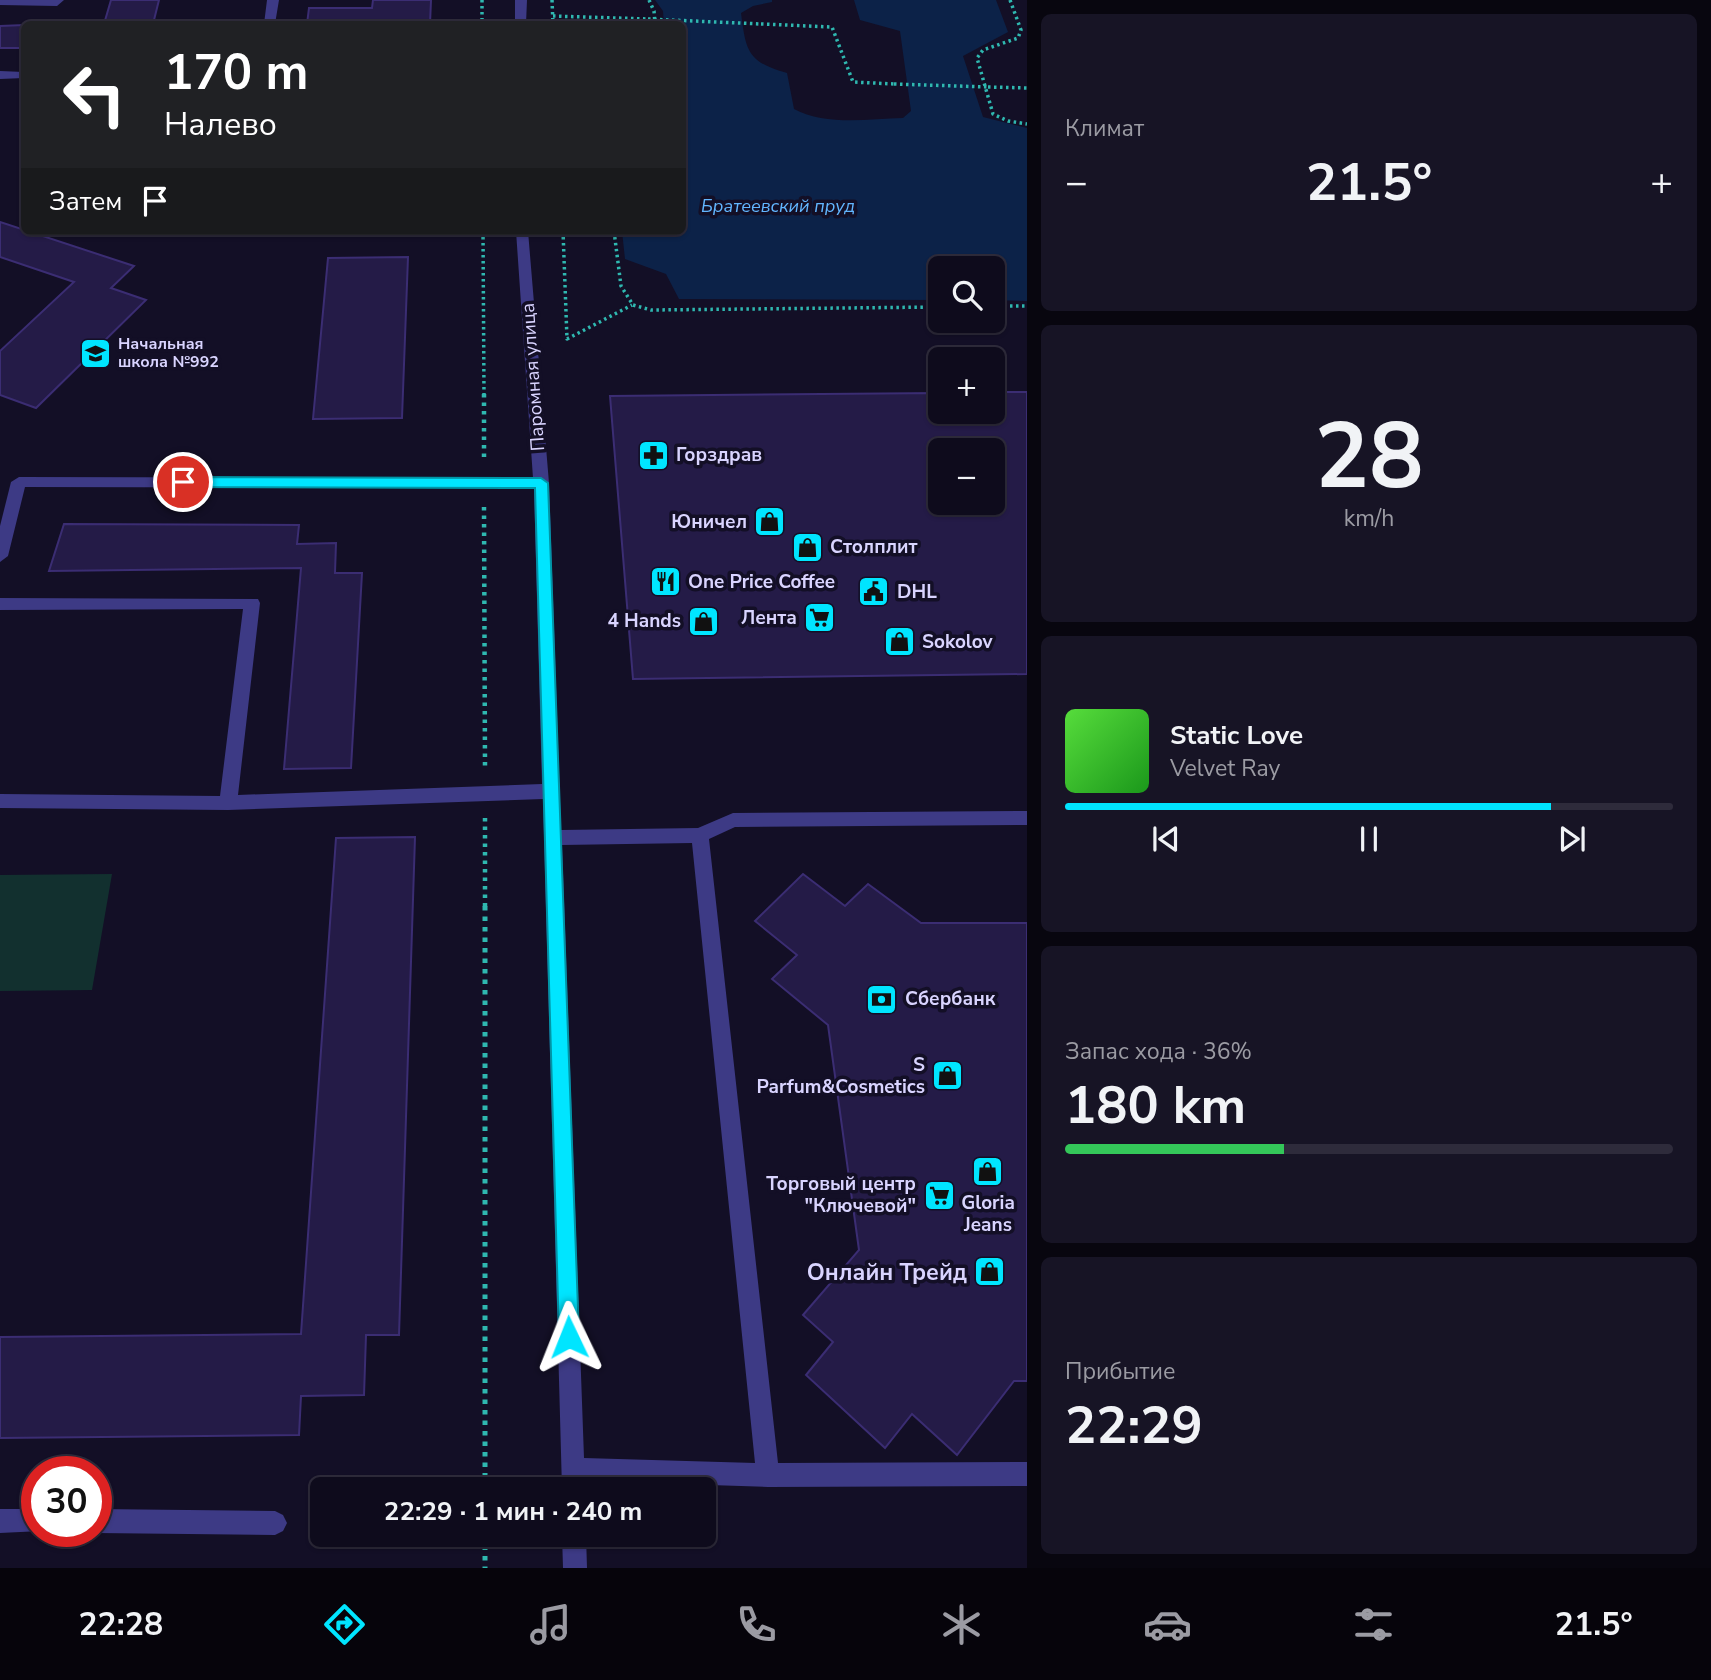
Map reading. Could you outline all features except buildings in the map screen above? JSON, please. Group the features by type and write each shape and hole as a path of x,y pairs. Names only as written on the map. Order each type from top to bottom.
{"street":[{"path":"0,2 57,3 58,0"},
{"path":"270,21 273,0"},
{"path":"521,0 521,21"},
{"path":"0,75 21,75"},
{"name":"Паромная улица","path":"522,235 541,483 573,1477"},
{"path":"0,556 19,482 541,483"},
{"path":"0,604 253,603 228,803"},
{"path":"0,801 228,803 551,791"},
{"path":"552,838 701,835 733,820 1027,818"},
{"path":"701,835 768,1475"},
{"path":"670,1477 1027,1474"},
{"path":"0,1521 21,1521"},
{"path":"112,1521 275,1522"},
{"path":"574,1547 575,1568"}],"path":[{"path":"482,0 482,21"},
{"path":"552,0 553,21"},
{"path":"649,0 654,10 655,21"},
{"path":"1010,0 1021,30 1018,38 983,50 977,58 993,114 1008,121 1027,124"},
{"path":"553,16 832,27 853,82 1027,88"},
{"path":"483,235 485,1477"},
{"path":"562,235 567,339 633,305"},
{"path":"615,235 621,286 633,305 651,310 928,307"},
{"path":"1005,306 1027,306"},
{"path":"485,1547 485,1568"}],"green space":[{"path":"112,874 92,990 0,991 0,875"}],"water":[{"name":"Братеевский пруд","path":"655,0 772,0 741,13 745,37 751,54 764,64 787,73 794,109 833,120 903,118 911,111 900,31 860,20 854,0 996,0 1008,32 963,56 983,117 1027,128 1027,301 1005,300 1005,256 928,256 928,300 679,299 666,274 625,259 622,235 686,235 686,21 664,21 663,11"}],"place":[{"name":"Начальная школа №992","path":"95,353"},
{"name":"Горздрав","path":"653,455"},
{"name":"Юничел","path":"770,522"},
{"name":"Столплит","path":"807,547"},
{"name":"One Price Coffee","path":"665,582"},
{"name":"DHL","path":"874,592"},
{"name":"Лента","path":"820,618"},
{"name":"4 Hands","path":"704,621"},
{"name":"Sokolov","path":"899,642"},
{"name":"Сбербанк","path":"882,999"},
{"name":"S Parfum&Cosmetics","path":"948,1076"},
{"name":"Gloria Jeans","path":"988,1172"},
{"name":"Торговый центр \"Ключевой\"","path":"939,1195"},
{"name":"Онлайн Трейд","path":"990,1272"}],"route":[{"path":"183,482 541,483 569,1337"}]}
